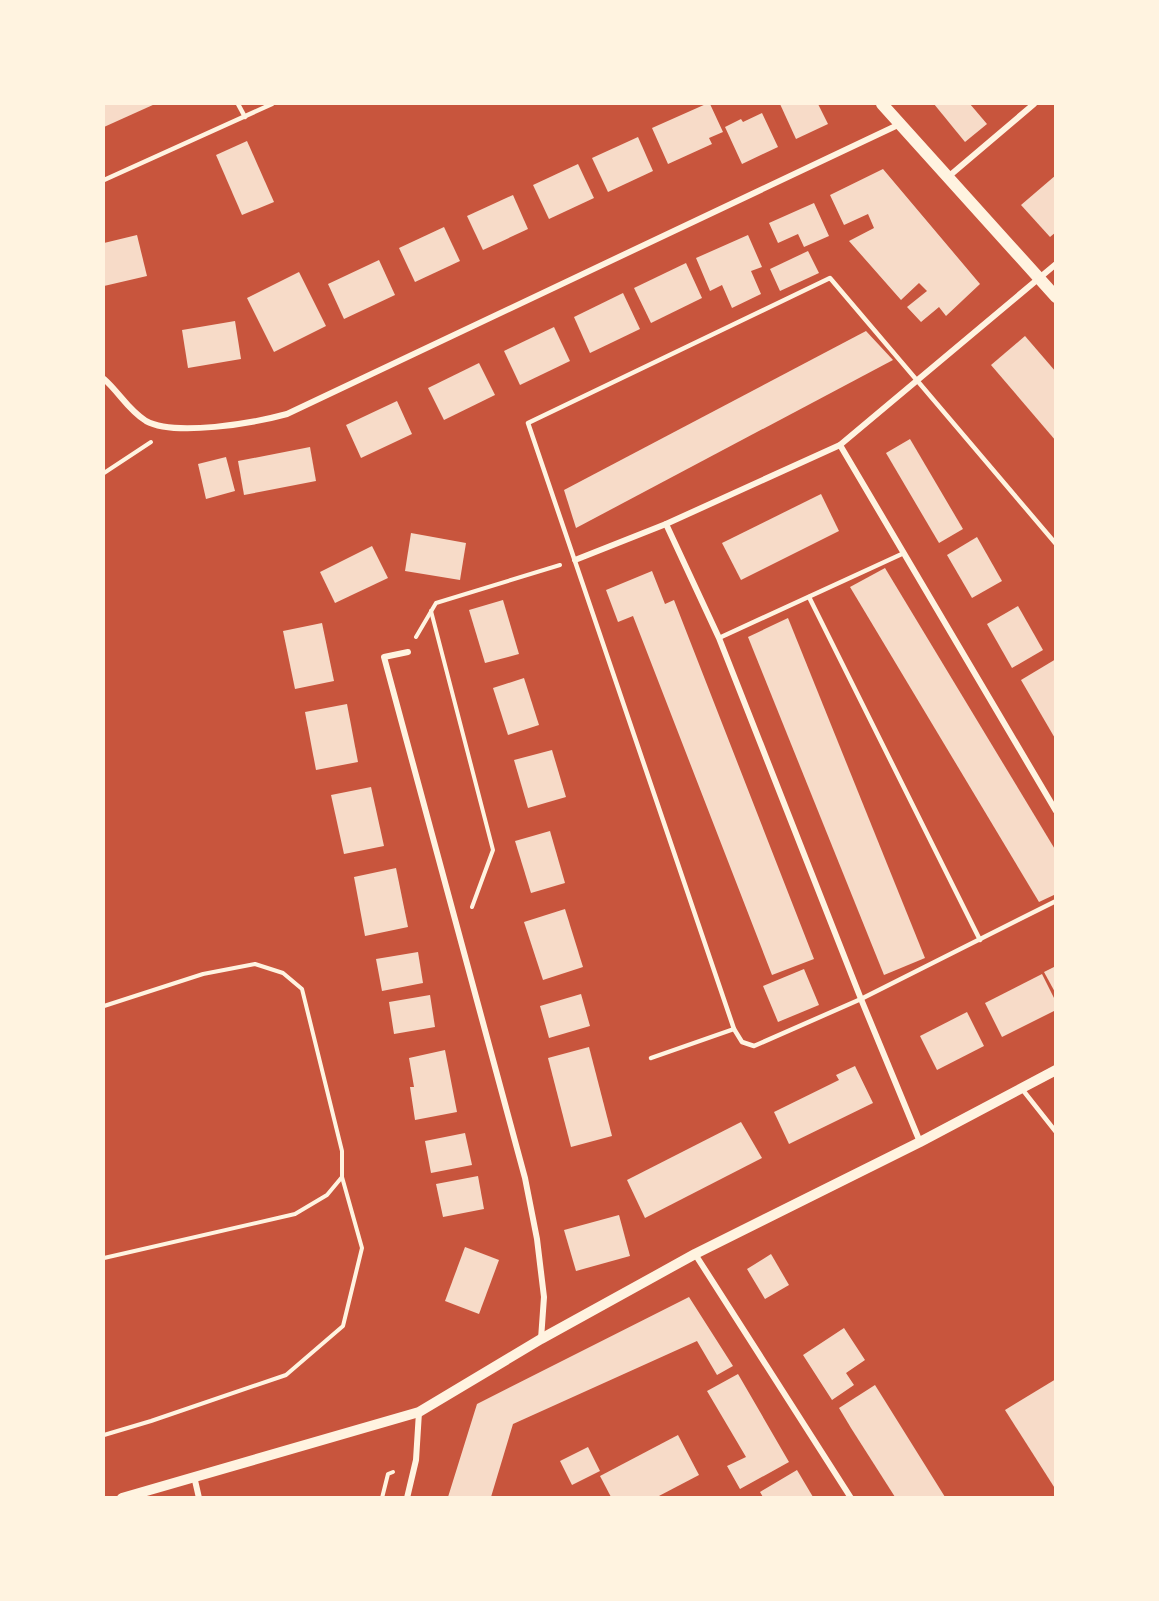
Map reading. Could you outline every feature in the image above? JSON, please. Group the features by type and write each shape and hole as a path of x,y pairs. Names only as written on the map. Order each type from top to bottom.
{"main road":[{"path":"882,104 1056,297"}],"street":[{"path":"948,177 1034,104"},
{"path":"104,379 125,405 147,421 171,429 258,422 287,414 900,124"},
{"path":"575,560 666,524 840,445 1056,264"},
{"path":"840,445 1056,811"},
{"path":"666,524 719,638 861,999 920,1142"},
{"path":"408,652 384,657 527,1188 537,1239 544,1297 541,1339"},
{"path":"122,1497 418,1412 541,1339 695,1254 920,1142 1056,1070"},
{"path":"695,1254 850,1497"},
{"path":"407,1497 416,1460 418,1412"},
{"path":"194,1475 199,1497"}],"lane":[{"path":"238,104 244,117"},
{"path":"104,180 272,104"},
{"path":"1056,544 830,278 528,423 734,1029 742,1042 754,1046 861,999 1056,901"},
{"path":"719,638 904,553"},
{"path":"809,597 980,940"},
{"path":"651,1058 734,1029"},
{"path":"1021,1088 1056,1132"}],"path":[{"path":"104,473 171,429"},
{"path":"408,652 436,603 575,560"},
{"path":"431,610 492,850 460,938"},
{"path":"104,1006 203,974 255,964 284,973 302,989 342,1151 342,1176 362,1248 343,1326 286,1375 104,1435"},
{"path":"104,1258 295,1214 327,1196 342,1176"}],"building":[{"path":"104,104 155,104 104,127"},
{"path":"710,104 723,132 709,138 712,144 668,164 652,128"},
{"path":"780,104 818,104 828,124 796,139"},
{"path":"934,104 970,104 987,124 965,142"},
{"path":"762,113 778,147 742,164 725,127 741,119 743,122"},
{"path":"638,137 653,171 608,192 592,158"},
{"path":"247,141 274,202 242,215 216,155"},
{"path":"578,164 594,198 549,219 533,185"},
{"path":"883,169 980,284 946,316 939,307 921,322 907,307 927,291 919,283 901,300 849,241 874,228 868,214 844,225 830,195"},
{"path":"1056,175 1056,232 1050,237 1021,205"},
{"path":"513,195 528,229 483,250 467,216"},
{"path":"814,203 829,236 804,247 798,234 778,243 769,223"},
{"path":"444,227 460,261 415,282 399,248"},
{"path":"137,235 147,276 104,286 104,243"},
{"path":"748,235 762,267 751,271 761,294 732,308 722,285 710,291 696,258"},
{"path":"808,251 819,273 780,291 770,269"},
{"path":"379,260 395,295 344,319 328,284"},
{"path":"686,263 702,298 651,323 634,288"},
{"path":"299,272 326,326 274,352 247,298"},
{"path":"623,293 640,329 590,353 574,317"},
{"path":"235,321 241,359 188,368 182,330"},
{"path":"554,327 570,361 520,385 504,351"},
{"path":"866,331 893,360 576,528 564,490"},
{"path":"1025,336 1056,372 1056,441 991,365"},
{"path":"479,363 495,395 444,420 428,388"},
{"path":"397,401 412,434 361,458 346,425"},
{"path":"910,439 963,529 939,543 886,453"},
{"path":"310,447 316,481 244,495 238,461"},
{"path":"226,457 235,491 206,499 198,464"},
{"path":"821,494 839,531 741,580 722,543"},
{"path":"411,533 466,543 460,580 405,571"},
{"path":"977,537 1002,581 972,598 947,555"},
{"path":"372,546 388,578 335,603 320,572"},
{"path":"885,568 1056,851 1056,894 1039,902 850,587"},
{"path":"652,571 665,604 674,600 814,959 772,975 633,616 618,622 606,590"},
{"path":"503,600 519,654 485,663 469,610"},
{"path":"1018,606 1043,650 1012,668 987,624"},
{"path":"788,618 925,958 884,975 748,637"},
{"path":"322,623 334,681 295,689 283,631"},
{"path":"1056,659 1056,740 1021,680"},
{"path":"524,678 539,725 508,735 493,688"},
{"path":"347,704 358,762 316,770 305,712"},
{"path":"552,750 566,797 528,808 514,760"},
{"path":"371,787 384,846 344,854 331,795"},
{"path":"550,831 565,883 531,893 515,841"},
{"path":"396,868 408,927 365,936 354,877"},
{"path":"565,909 583,967 543,980 524,922"},
{"path":"418,952 423,983 382,991 376,959"},
{"path":"1056,966 1056,994 1044,972"},
{"path":"804,969 819,1005 778,1022 763,986"},
{"path":"1042,974 1056,1002 1056,1010 1002,1037 985,1003"},
{"path":"581,994 590,1026 549,1038 540,1006"},
{"path":"430,995 435,1027 394,1034 389,1002"},
{"path":"967,1012 984,1046 937,1070 920,1036"},
{"path":"589,1047 612,1136 571,1147 548,1058"},
{"path":"445,1050 457,1112 415,1120 410,1087 414,1087 409,1058"},
{"path":"855,1066 873,1103 789,1144 774,1112 839,1080 836,1075"},
{"path":"741,1122 762,1158 645,1218 627,1180"},
{"path":"465,1133 472,1165 431,1173 425,1141"},
{"path":"478,1176 484,1209 443,1217 436,1184"},
{"path":"619,1215 630,1256 576,1271 564,1230"},
{"path":"465,1247 499,1260 479,1314 445,1301"},
{"path":"771,1254 789,1285 765,1299 747,1269"},
{"path":"689,1297 733,1366 717,1375 697,1341 513,1424 491,1497 448,1497 477,1404"},
{"path":"844,1328 865,1360 846,1373 854,1385 832,1400 803,1355"},
{"path":"738,1374 789,1462 740,1489 727,1466 746,1457 707,1391"},
{"path":"1056,1379 1056,1490 1005,1410"},
{"path":"875,1385 945,1497 895,1497 851,1428 839,1408"},
{"path":"678,1435 699,1475 657,1497 611,1497 600,1476"},
{"path":"588,1447 600,1471 572,1485 560,1461"},
{"path":"797,1470 813,1497 763,1497 760,1492"}]}
